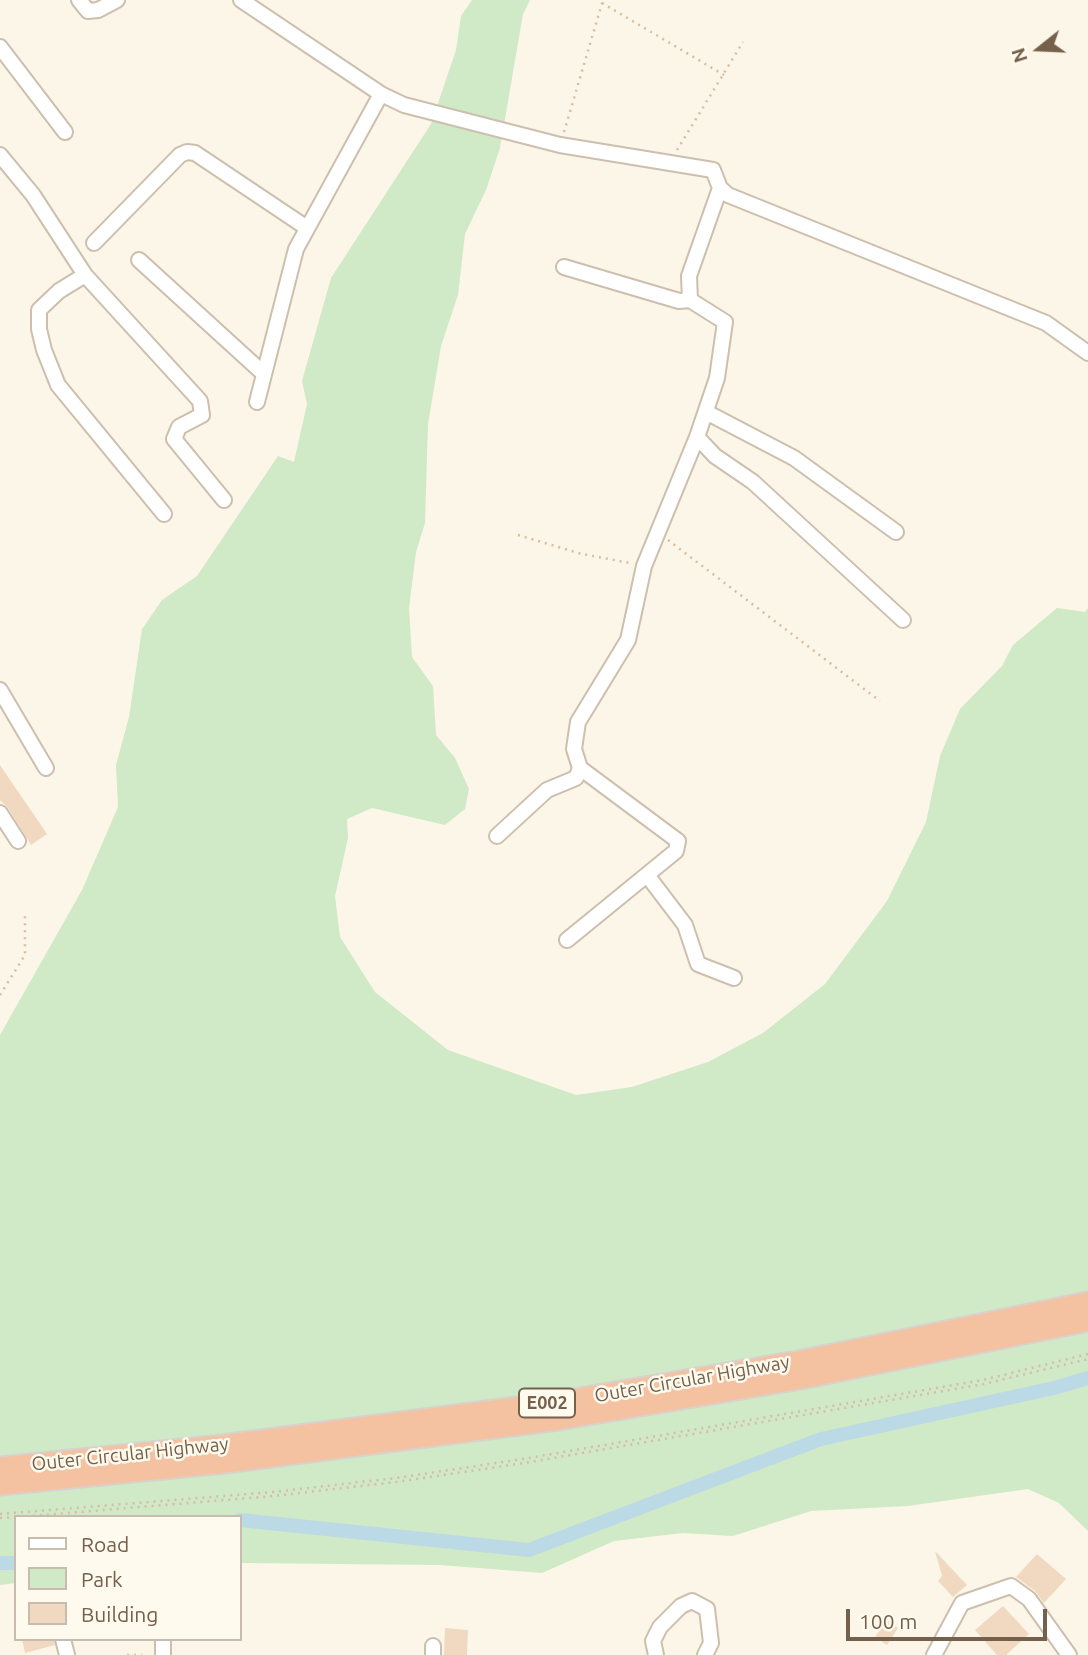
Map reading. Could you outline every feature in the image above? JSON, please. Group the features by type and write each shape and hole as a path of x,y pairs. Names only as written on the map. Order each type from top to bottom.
{"highway":[{"name":"Outer Circular Highway","path":"0,1467 222,1445 556,1402 798,1361 1088,1302"},
{"name":"Outer Circular Highway","path":"0,1485 225,1463 558,1420 801,1378 1088,1321"}],"street":[{"path":"79,0 88,10 98,10 117,0"},
{"path":"241,0 381,94 404,105 560,145 713,170 720,188 741,200 1046,323 1088,353"},
{"path":"0,47 65,132"},
{"path":"257,402 296,248 381,94"},
{"path":"94,243 180,155 187,152 195,153 307,228"},
{"path":"0,155 33,195 85,275 200,401 202,415 179,427 174,439 224,500"},
{"path":"690,300 689,276 720,188"},
{"path":"139,260 264,374"},
{"path":"564,268 679,301 690,300 725,321 717,378 697,437 656,531 644,566 628,640 578,722 574,749 580,768 678,841 676,851 567,940"},
{"path":"85,275 59,291 39,310 39,329 44,349 58,385 164,514"},
{"path":"706,412 794,458 896,532"},
{"path":"697,437 715,456 753,481 903,620"},
{"path":"0,690 46,768"},
{"path":"497,836 547,790 576,778 580,768"},
{"path":"0,813 18,841"},
{"path":"647,875 685,925 698,964 734,978"},
{"path":"934,1655 962,1603 1010,1586 1029,1599 1069,1655"},
{"path":"656,1655 653,1641 660,1628 681,1606 692,1601 707,1609 711,1643 705,1655"}],"path":[{"path":"560,145 602,1 724,75"},
{"path":"670,162 743,42"},
{"path":"656,531 880,701"},
{"path":"518,535 582,554 644,566"},
{"path":"0,995 24,955 25,915"},
{"path":"0,1516 273,1492 396,1478 983,1380 1088,1357"},
{"path":"41,1515 274,1496 524,1463 984,1384 1088,1357"},
{"path":"127,1655 142,1655"}],"green space":[{"path":"472,0 530,0 523,14 500,148 486,190 465,234 458,295 441,346 428,424 425,523 416,552 409,608 412,657 433,686 436,735 455,758 469,789 465,809 445,825 372,808 347,819 348,838 335,896 340,937 375,992 448,1050 576,1095 632,1087 708,1062 763,1033 825,984 887,901 926,822 940,756 960,709 1002,666 1013,645 1057,608 1085,612 1088,608 1088,1531 1059,1503 1028,1489 908,1506 811,1511 733,1536 683,1533 614,1541 542,1573 440,1565 242,1563 242,1515 14,1515 14,1583 0,1585 0,1035 82,890 118,807 116,765 129,717 142,629 162,600 197,576 278,456 294,462 307,404 302,381 331,278 431,124 456,50 461,16"}],"building":[{"path":"0,765 47,834 31,845 0,800"},
{"path":"935,1551 967,1585 953,1597 938,1581 942,1576"},
{"path":"1037,1554 1066,1579 1044,1603 1035,1591 1016,1577"},
{"path":"1003,1606 1029,1634 1006,1655 997,1655 975,1630"},
{"path":"887,1620 898,1628 887,1645 875,1637"},
{"path":"445,1628 468,1630 467,1655 444,1655"},
{"path":"22,1641 54,1641 55,1645 25,1653"}],"waterway":[{"path":"242,1520 529,1550 821,1439 1054,1388 1088,1378"},
{"path":"0,1563 14,1563"}]}
